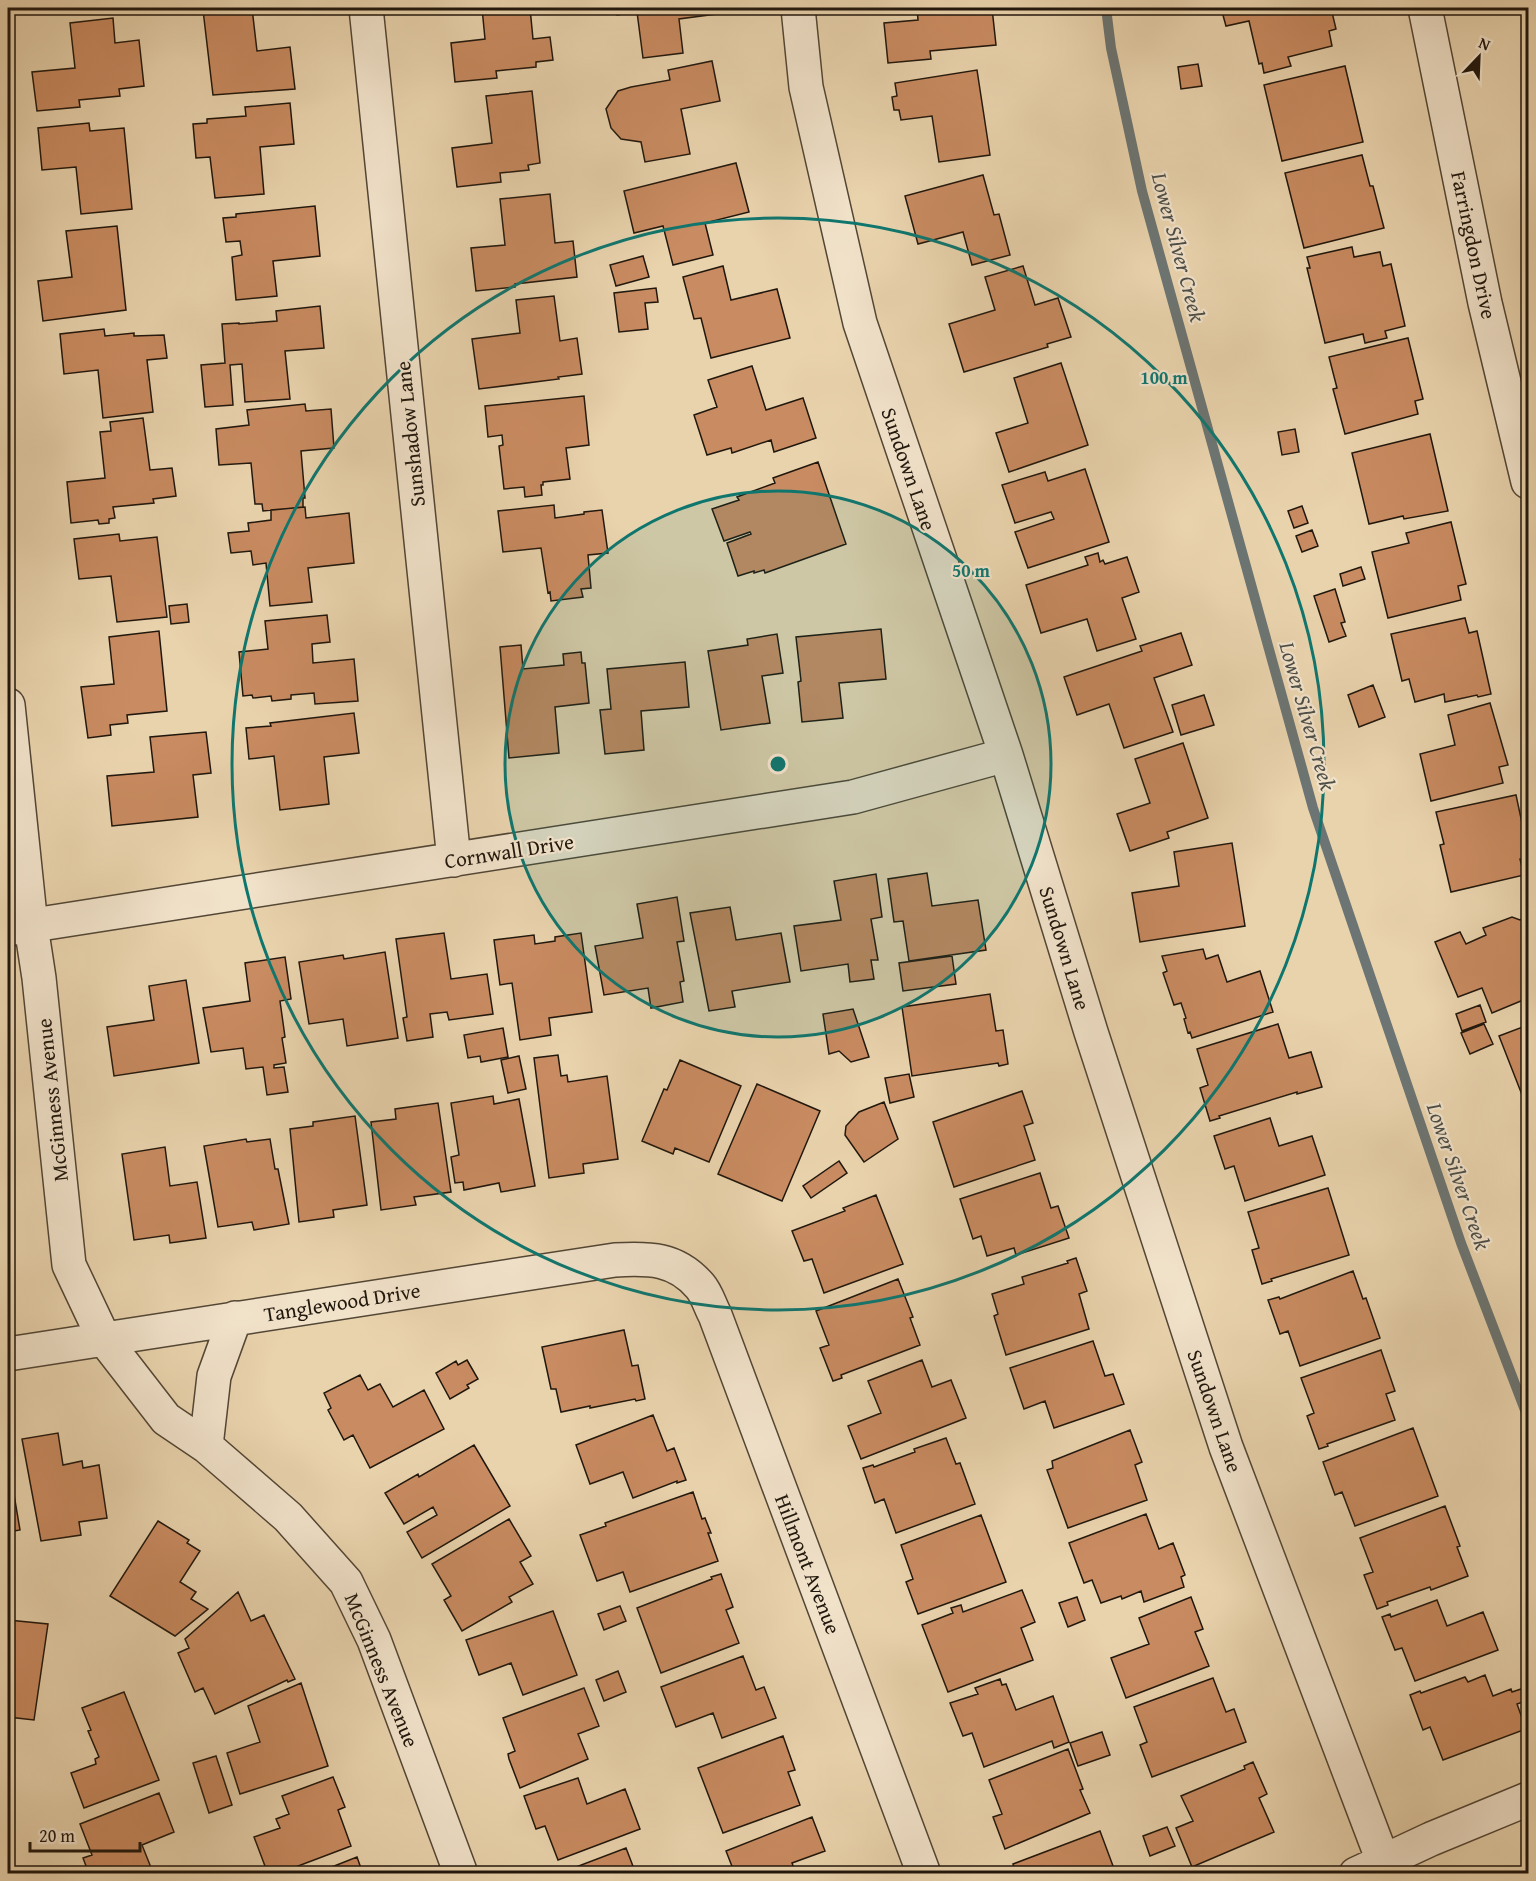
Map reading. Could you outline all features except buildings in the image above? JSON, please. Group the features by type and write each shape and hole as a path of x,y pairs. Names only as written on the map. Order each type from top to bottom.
{"street":[{"name":"Sunshadow Lane","path":"366,8 454,860"},
{"name":"Sundown Lane","path":"798,8 807,87 860,322 1006,755 1091,1032 1226,1447 1376,1869"},
{"name":"Farringdon Drive","path":"1425,8 1485,303 1528,482"},
{"name":"McGinness Avenue","path":"8,705 19,927 39,978 69,1265 104,1340 166,1419 207,1446 288,1516 346,1582 374,1641 461,1874"},
{"name":"Cornwall Drive","path":"19,927 853,797 1006,755"},
{"name":"Tanglewood Drive","path":"8,1354 615,1260 646,1258 676,1265"},
{"name":"Hillmont Avenue","path":"676,1265 701,1287 715,1315 924,1874"},
{"path":"207,1446 214,1376 235,1318"},
{"path":"1376,1869 1528,1800"}],"waterway":[{"name":"Lower Silver Creek","path":"1106,8 1111,48 1142,191 1313,808 1461,1243 1528,1418"}]}
